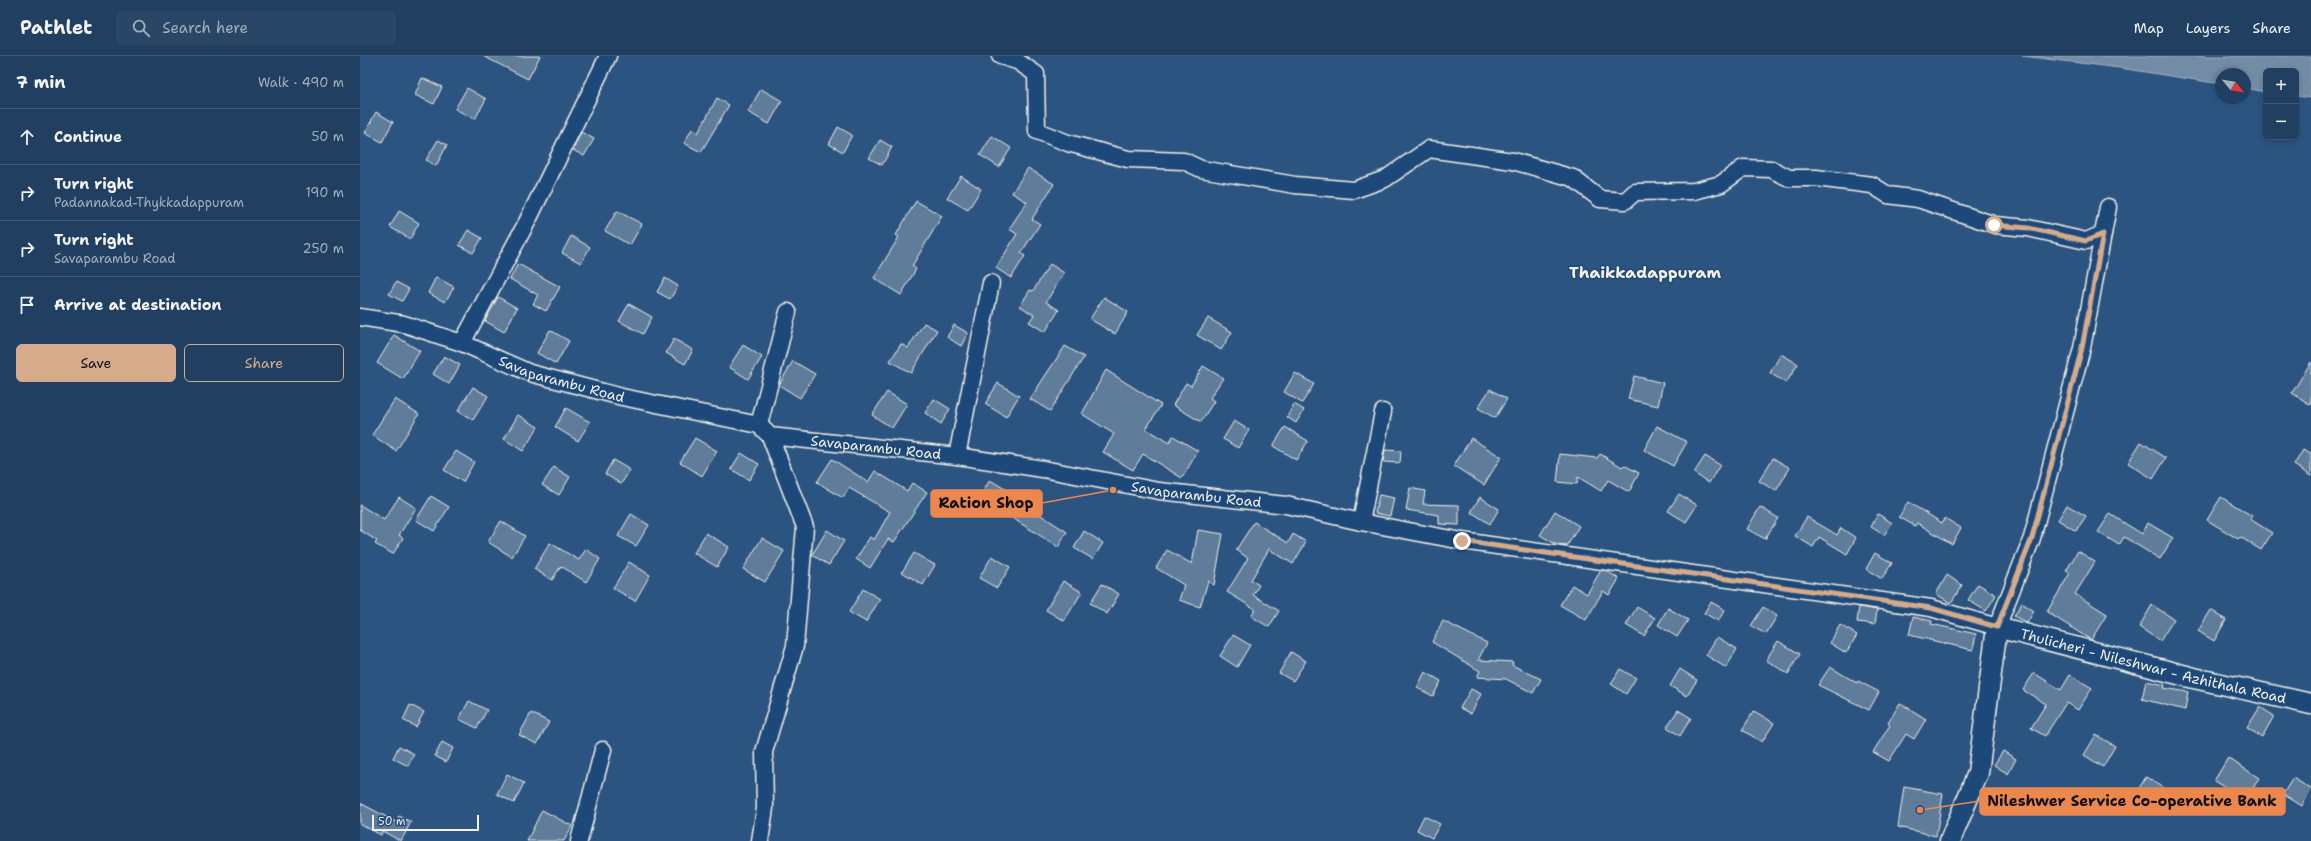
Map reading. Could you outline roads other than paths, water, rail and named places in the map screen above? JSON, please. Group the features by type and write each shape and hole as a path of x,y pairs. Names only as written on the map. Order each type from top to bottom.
{"main road":[{"name":"Thulicheri - Nileshwar - Azhithala Road","path":"1997,627 2194,678 2311,704"},
{"path":"1950,841 1978,773 1997,627"}],"street":[{"path":"462,343 527,222 608,56"},
{"path":"1000,56 1017,61 1036,74 1038,131 1068,143 1128,159 1184,161 1201,169 1295,185 1354,190 1385,179 1429,149 1513,161 1573,178 1600,199 1625,201 1635,192 1694,191 1721,184 1742,168 1770,169 1789,178 1816,178 1872,185 1888,195 1918,199 1994,225 2028,228 2086,241 2103,234"},
{"path":"1997,627 2032,538 2082,348 2108,207"},
{"path":"956,456 991,283"},
{"path":"760,841 765,808 764,752 795,646 805,527 765,431 788,312"},
{"name":"Savaparambu Road","path":"360,317 404,324 462,343 530,373 622,397 765,431 1043,469 1160,491 1286,505 1361,522 1462,541 1931,608 1997,627"},
{"path":"1361,522 1383,412"},
{"path":"579,841 603,750"}],"water":[{"path":"2022,56 2311,56 2311,98 2299,96 2299,68 2263,68 2263,91 2251,89 2251,68 2215,68 2215,83 2120,68"}],"place":[{"name":"Ration Shop","path":"1113,490"},
{"name":"Nileshwer Service Co-operative Bank","path":"1920,810"}],"district":[{"name":"Thaikkadappuram","path":"1645,272"}]}
